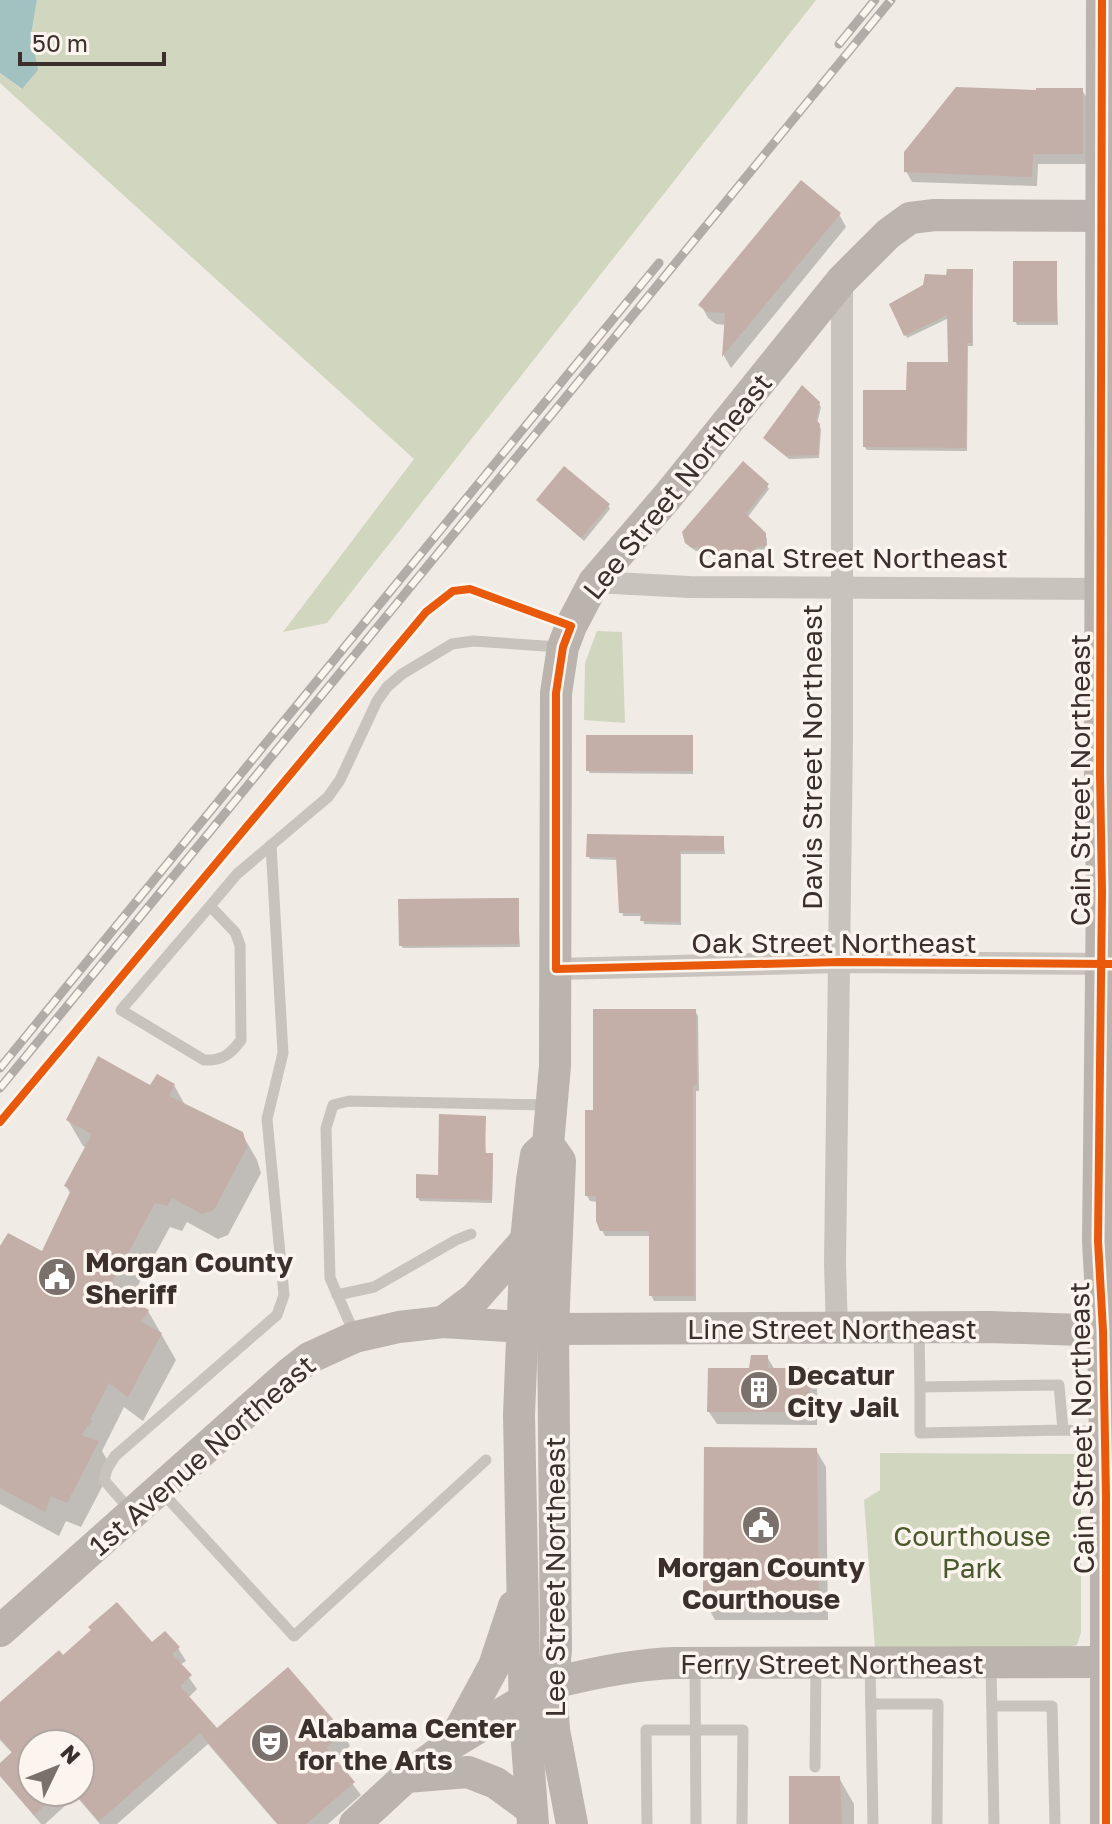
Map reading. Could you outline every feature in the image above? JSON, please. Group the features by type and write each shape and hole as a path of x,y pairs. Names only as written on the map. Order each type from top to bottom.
{"street":[{"name":"Cain Street Northeast","path":"1102,0 1108,216 1107,964 1098,1241 1108,1331 1104,1432 1110,1662 1106,1824"},
{"name":"Lee Street Northeast","path":"532,1816 525,1699 519,1415 538,1329 560,1161 548,1144 556,969 556,693 563,647 594,582 668,496 842,280 888,234 910,218 952,215 1108,216"},
{"name":"Davis Street Northeast","path":"837,1330 842,280"},
{"name":"Canal Street Northeast","path":"594,582 690,587 1107,589"},
{"name":"Oak Street Northeast","path":"556,969 840,962 1107,964"},
{"name":"Lee Street Northeast","path":"548,1144 536,1155 526,1240 538,1329 556,1649 554,1730 572,1824"},
{"path":"443,1322 475,1298 526,1240"},
{"name":"1st Avenue Northeast","path":"0,1631 309,1358 355,1337 399,1327 443,1322 538,1329"},
{"name":"Line Street Northeast","path":"538,1329 990,1327 1108,1331"},
{"path":"451,1744 494,1666 522,1584"},
{"name":"Ferry Street Northeast","path":"355,1824 406,1777 451,1744 553,1683 637,1666 695,1663 1110,1662"},
{"path":"406,1777 468,1772 496,1783 532,1816"}],"lane":[{"path":"210,906 235,932 240,945 241,1040 233,1052 218,1060 204,1060 121,1010 237,874 328,797 340,780 377,701 387,687 402,674 452,644 473,641 563,647"},
{"path":"132,1513 104,1480 115,1456 277,1315 284,1295 267,1119 283,1053 271,845"},
{"path":"355,1337 330,1278 326,1128 333,1105 349,1101 551,1105"},
{"path":"337,1295 374,1287 471,1234"},
{"path":"919,1328 920,1433 1104,1432"},
{"path":"920,1387 1059,1385 1063,1430"},
{"path":"159,1489 294,1636 486,1460"},
{"path":"991,1662 994,1824"},
{"path":"695,1663 696,1824"},
{"path":"815,1767 816,1663"},
{"path":"870,1663 873,1824"},
{"path":"871,1704 938,1704 937,1824"},
{"path":"992,1706 1052,1706 1055,1824"},
{"path":"647,1824 646,1730 743,1730 742,1824"}],"green space":[{"path":"37,0 816,0 327,623 283,632 414,459 0,83 0,73 21,89 37,70 31,35"},
{"path":"597,631 622,632 625,723 584,720 585,663"},
{"name":"Courthouse Park","path":"880,1453 1081,1454 1081,1632 1077,1645 1064,1649 875,1648 864,1500 880,1490"}],"water":[{"path":"0,0 37,0 31,35 38,70 22,89 0,73"}],"building":[{"path":"956,87 1083,88 1083,154 1033,154 1032,177 904,172 904,152"},
{"path":"801,180 841,213 722,357 725,313 707,312 698,305"},
{"path":"1013,261 1057,261 1057,322 1013,322"},
{"path":"947,269 973,269 972,343 967,343 966,448 863,447 863,390 906,390 907,362 948,362 947,315 904,336 889,304 923,285 925,274 946,275"},
{"path":"802,385 820,402 816,420 820,424 818,455 786,456 763,438"},
{"path":"743,461 769,484 746,514 766,533 766,546 755,547 756,559 709,557 709,547 692,548 685,543 682,532"},
{"path":"564,466 610,504 581,538 536,500"},
{"path":"586,735 693,735 693,771 586,771"},
{"path":"587,834 724,836 724,851 680,851 680,922 640,921 641,913 619,913 616,857 586,857"},
{"path":"519,898 519,944 399,946 398,899"},
{"path":"593,1009 696,1009 697,1085 693,1085 694,1296 649,1296 649,1231 600,1231 596,1221 596,1196 585,1196 585,1110 593,1110"},
{"name":"Morgan County Sheriff","path":"98,1056 150,1085 157,1074 175,1084 169,1096 243,1132 247,1147 214,1210 202,1214 172,1198 167,1206 155,1203 109,1288 149,1310 141,1322 162,1333 128,1397 109,1383 92,1421 81,1435 99,1441 67,1503 51,1496 45,1512 0,1488 0,1246 8,1233 42,1251 71,1190 64,1186 92,1134 66,1120"},
{"path":"439,1114 486,1116 485,1153 493,1153 492,1200 416,1198 416,1174 438,1175"},
{"name":"Decatur City Jail","path":"751,1355 768,1355 768,1368 810,1368 810,1412 707,1412 708,1368 749,1368"},
{"name":"Morgan County Courthouse","path":"704,1447 817,1448 819,1604 703,1603"},
{"path":"117,1602 152,1642 165,1631 180,1647 172,1654 192,1675 180,1686 217,1728 288,1667 344,1732 326,1748 355,1782 306,1824 278,1824 200,1733 99,1821 88,1808 96,1808 96,1728 16,1728 16,1794 0,1776 0,1763 12,1752 0,1738 0,1702 59,1650 63,1655 91,1630 88,1627"},
{"path":"789,1776 840,1776 842,1824 789,1824"},
{"path":"28,1808 42,1808 34,1815"}],"railway":[{"path":"839,44 875,0"},
{"path":"0,1088 891,0"},
{"path":"0,1068 659,263"}],"cycle path":[{"path":"1102,0 1102,891 1098,1241 1106,1496 1106,1824"},
{"path":"0,1122 426,612 453,591 470,589 571,626 563,647 556,693 556,969 840,962 1112,964"}],"place":[{"name":"Morgan County Sheriff","path":"57,1277"},
{"name":"Decatur City Jail","path":"759,1390"},
{"name":"Morgan County Courthouse","path":"761,1525"},
{"name":"Alabama Center for the Arts","path":"270,1743"}]}
